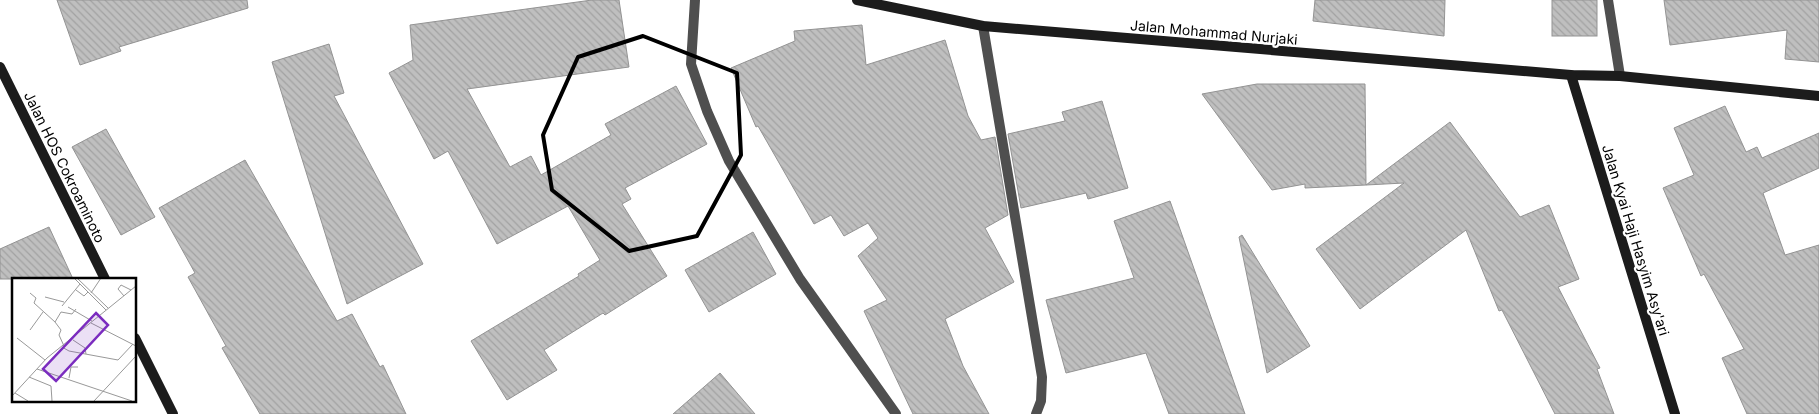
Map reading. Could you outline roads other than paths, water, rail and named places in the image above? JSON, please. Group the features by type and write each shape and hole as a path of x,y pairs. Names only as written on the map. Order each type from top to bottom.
{"street":[{"path":"695,0 691,64 707,111 729,161 800,278 896,414"},
{"name":"Jalan Mohammad Nurjaki","path":"857,0 983,26 1571,75 1620,76 1819,96"},
{"path":"1608,0 1620,76"},
{"path":"983,26 1042,377 1041,400 1036,414"},
{"name":"Jalan HOS Cokroaminoto","path":"0,67 105,278"},
{"name":"Jalan Kyai Haji Hasyim Asy'ari","path":"1571,75 1674,414"},
{"path":"136,340 173,414"}]}
